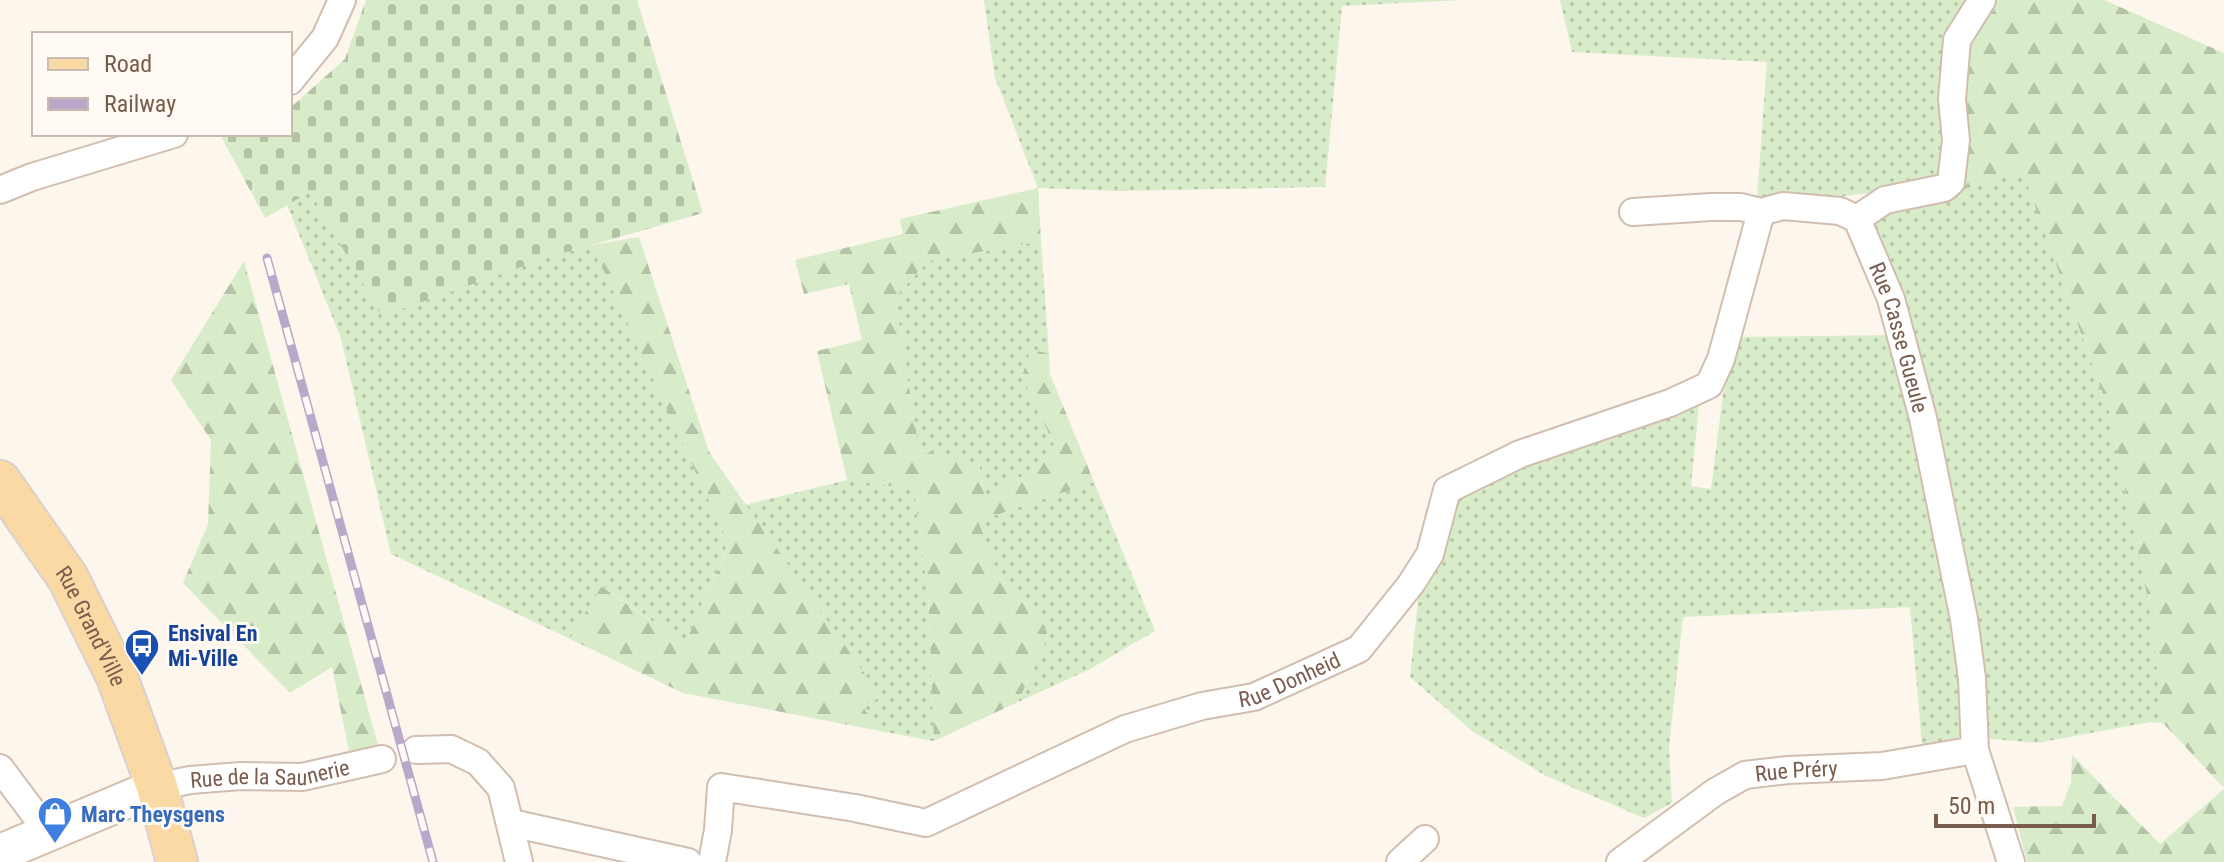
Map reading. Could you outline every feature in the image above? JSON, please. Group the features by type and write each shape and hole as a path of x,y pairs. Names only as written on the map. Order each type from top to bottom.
{"main road":[{"name":"Rue Grand'Ville","path":"0,481 68,578 117,677 157,787 177,862"}],"street":[{"path":"292,79 325,38 342,0"},
{"path":"1633,212 1741,207 1761,212 1783,206 1840,211 1857,219 1885,200 1944,188 1951,182 1956,140 1952,99 1957,40 1982,0"},
{"path":"0,190 32,177 167,136"},
{"name":"Rue Donheid","path":"712,862 721,787 855,808 926,823 1125,729 1202,706 1254,697 1359,649 1411,584 1430,554 1447,490 1520,454 1670,403 1709,385 1721,359 1761,212"},
{"name":"Rue Casse Gueule","path":"1857,219 1891,299 1923,418 1964,619 1978,761 2011,862"},
{"path":"416,750 451,749 478,762 501,788 519,862"},
{"name":"Rue de la Saunerie","path":"157,787 190,780 241,776 302,777 382,759"},
{"name":"Rue Préry","path":"1620,862 1715,792 1745,775 1788,770 1978,761"},
{"path":"0,768 48,832"},
{"path":"0,853 157,787"},
{"path":"511,823 688,862"},
{"path":"1400,862 1425,839"}],"green space":[{"path":"366,0 637,0 703,213 550,257 382,316 310,192 265,218 221,136 292,136 292,106 345,59"},
{"path":"984,0 1461,0 1342,6 1325,187 1119,191 1038,188 995,78"},
{"path":"1560,0 1966,0 1951,26 1937,184 1830,198 1757,197 1767,62 1572,52"},
{"path":"1966,0 2104,0 2224,53 2224,788 2163,723 2151,615 2110,414 2023,172 1953,192 1937,184 1951,26"},
{"path":"2023,171 2110,414 2151,615 2163,723 2150,722 2037,743 1983,738 1871,222 1886,212"},
{"path":"1038,188 1041,241 928,261 895,297 919,450 979,464 985,500 1058,453 1022,376 1031,349 1049,354 1050,374 1094,482 978,521 1002,584 1040,615 1048,636 1018,702 934,741 928,593 914,489 847,480 817,351 862,340 849,284 804,294 795,260 903,234 900,219"},
{"path":"310,192 550,257 592,245 729,544 685,644 602,586 570,639 391,554 341,338 287,205"},
{"path":"639,237 709,452 881,697 862,706 880,731 683,693 570,639 601,586 685,644 729,545 592,245"},
{"path":"1041,241 1049,354 1031,350 1022,376 1058,453 985,500 979,464 919,450 895,297 928,261"},
{"path":"244,261 378,745 350,756 332,667 290,693 183,583 208,524 211,440 171,380"},
{"path":"1894,335 1964,649 1960,737 1922,745 1910,607 1683,617 1669,747 1672,803 1644,818 1546,776 1472,731 1410,677 1418,600 1455,496 1490,471 1699,404 1691,486 1711,489 1724,386 1734,337"},
{"path":"847,480 914,488 928,593 934,741 880,731 861,706 880,697 744,505"},
{"path":"1094,482 1155,631 1088,670 1018,702 1048,636 1040,615 1002,584 977,521"},
{"path":"2072,755 2160,844 2224,789 2224,862 2027,862 2013,807 2062,806 2071,782"}],"railway":[{"path":"267,258 433,862"}],"place":[{"name":"Ensival En Mi-Ville","path":"142,677"},
{"name":"Marc Theysgens","path":"55,845"}]}
